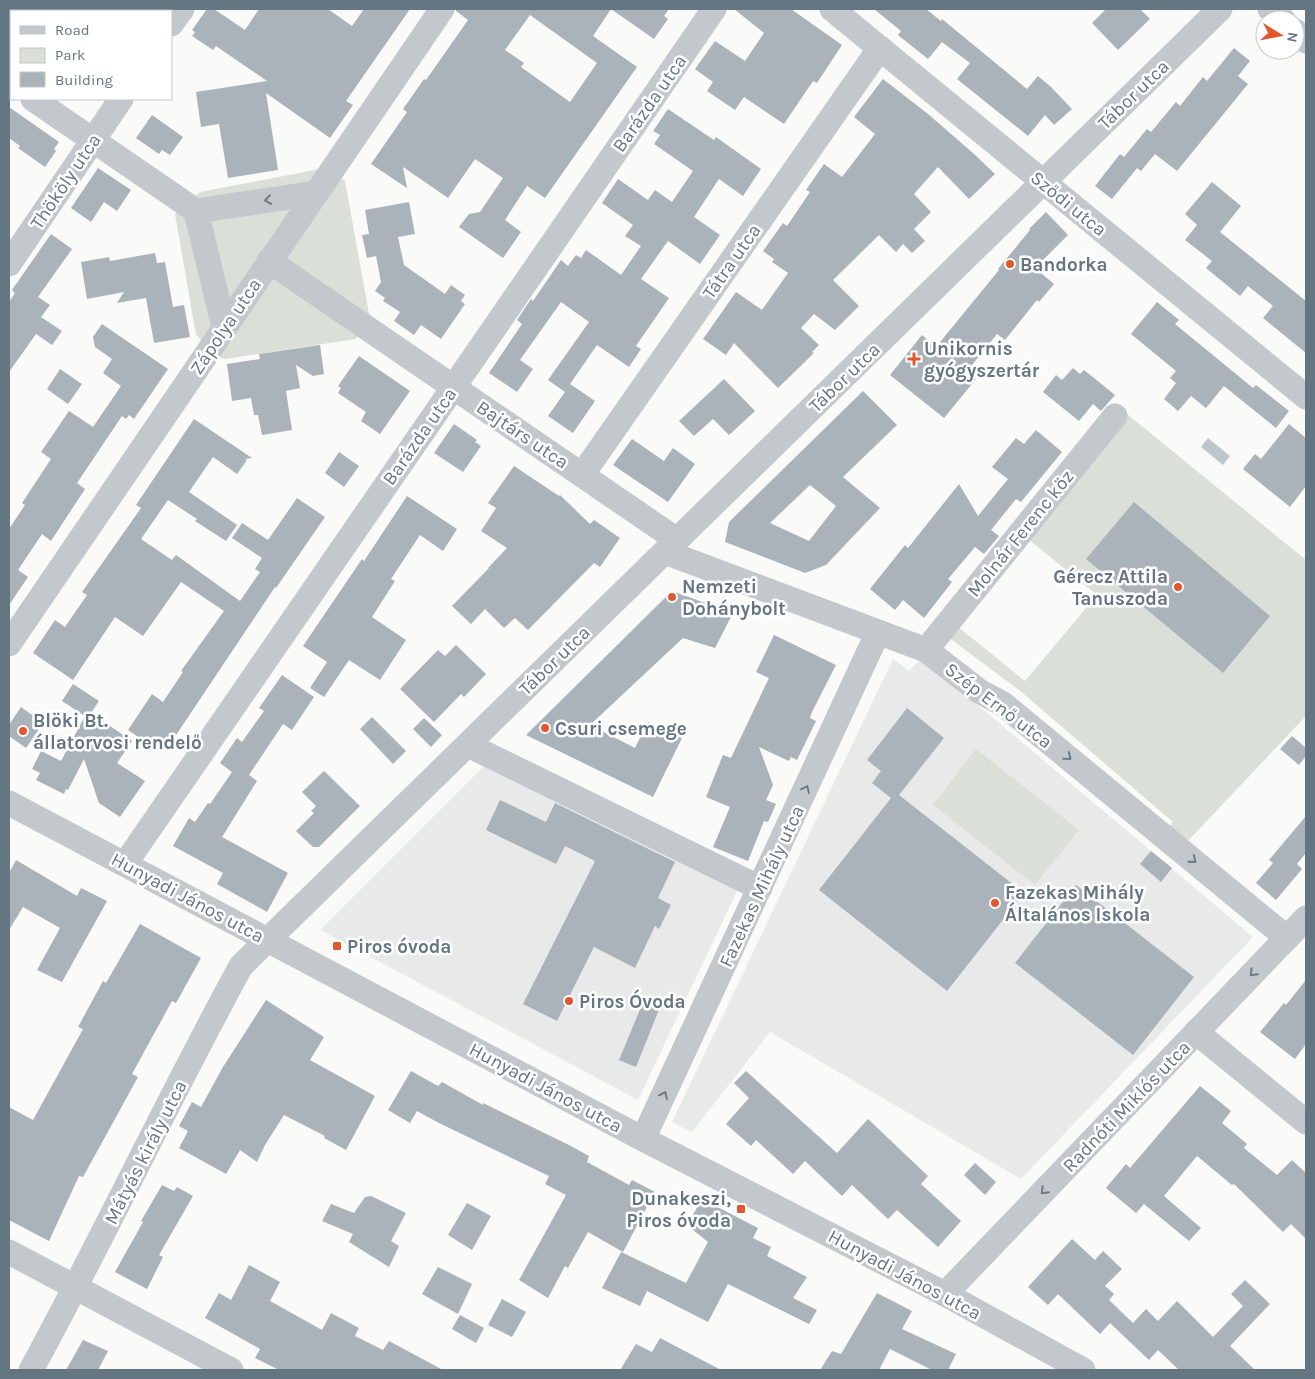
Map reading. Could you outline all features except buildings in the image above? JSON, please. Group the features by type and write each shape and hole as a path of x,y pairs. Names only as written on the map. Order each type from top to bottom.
{"street":[{"path":"172,23 182,9"},
{"name":"Zápolya utca","path":"9,644 442,9"},
{"name":"Barázda utca","path":"125,864 714,9"},
{"name":"Sződi utca","path":"832,9 1306,397"},
{"name":"Tábor utca","path":"268,940 1220,9"},
{"name":"Tátra utca","path":"582,475 880,48"},
{"path":"33,100 196,210 316,193"},
{"name":"Thököly utca","path":"9,264 120,100"},
{"path":"196,210 224,327"},
{"name":"Bajtárs utca","path":"269,261 582,475 671,546"},
{"name":"Molnár Ferenc köz","path":"926,650 1115,416"},
{"name":"Szép Ernő utca","path":"671,546 926,650 978,691 1003,704 1287,938"},
{"name":"Fazekas Mihály utca","path":"643,1139 878,632"},
{"path":"468,745 760,888"},
{"name":"Hunyadi János utca","path":"9,803 643,1139 945,1294 1083,1370"},
{"name":"Radnóti Miklós utca","path":"945,1294 1306,918"},
{"name":"Mátyás király utca","path":"31,1370 76,1288 206,1030 242,966 268,940"},
{"path":"1196,1032 1306,1122"},
{"path":"9,1252 231,1370"}],"shaded area":[{"path":"1208,438 1230,456 1223,465 1201,447"},
{"name":"Fazekas Mihály Általános Iskola","path":"922,658 1253,937 1021,1179 770,1032 692,1132 672,1122 893,659 909,671"},
{"name":"Piros Óvoda","path":"485,765 738,889 638,1100 320,930"}],"green space":[{"path":"320,169 334,172 345,181 369,314 356,339 225,359 218,357 196,335 175,214 200,192"},
{"path":"1127,414 1306,560 1306,716 1187,842 1169,827 1173,822 1019,690 948,637 957,626 1025,681 1097,595 1027,538"},
{"path":"976,749 1079,830 1035,885 933,805"}],"place":[{"name":"Bandorka","path":"1010,264"},
{"name":"Unikornis gyógyszertár","path":"914,359"},
{"name":"Gérecz Attila Tanuszoda","path":"1178,587"},
{"name":"Nemzeti Dohánybolt","path":"672,597"},
{"name":"Csuri csemege","path":"545,728"},
{"name":"Blöki Bt. állatorvosi rendelő","path":"23,731"},
{"name":"Fazekas Mihály Általános Iskola","path":"995,903"},
{"name":"Piros óvoda","path":"337,946"},
{"name":"Piros Óvoda","path":"569,1001"},
{"name":"Dunakeszi, Piros óvoda","path":"741,1209"}]}
